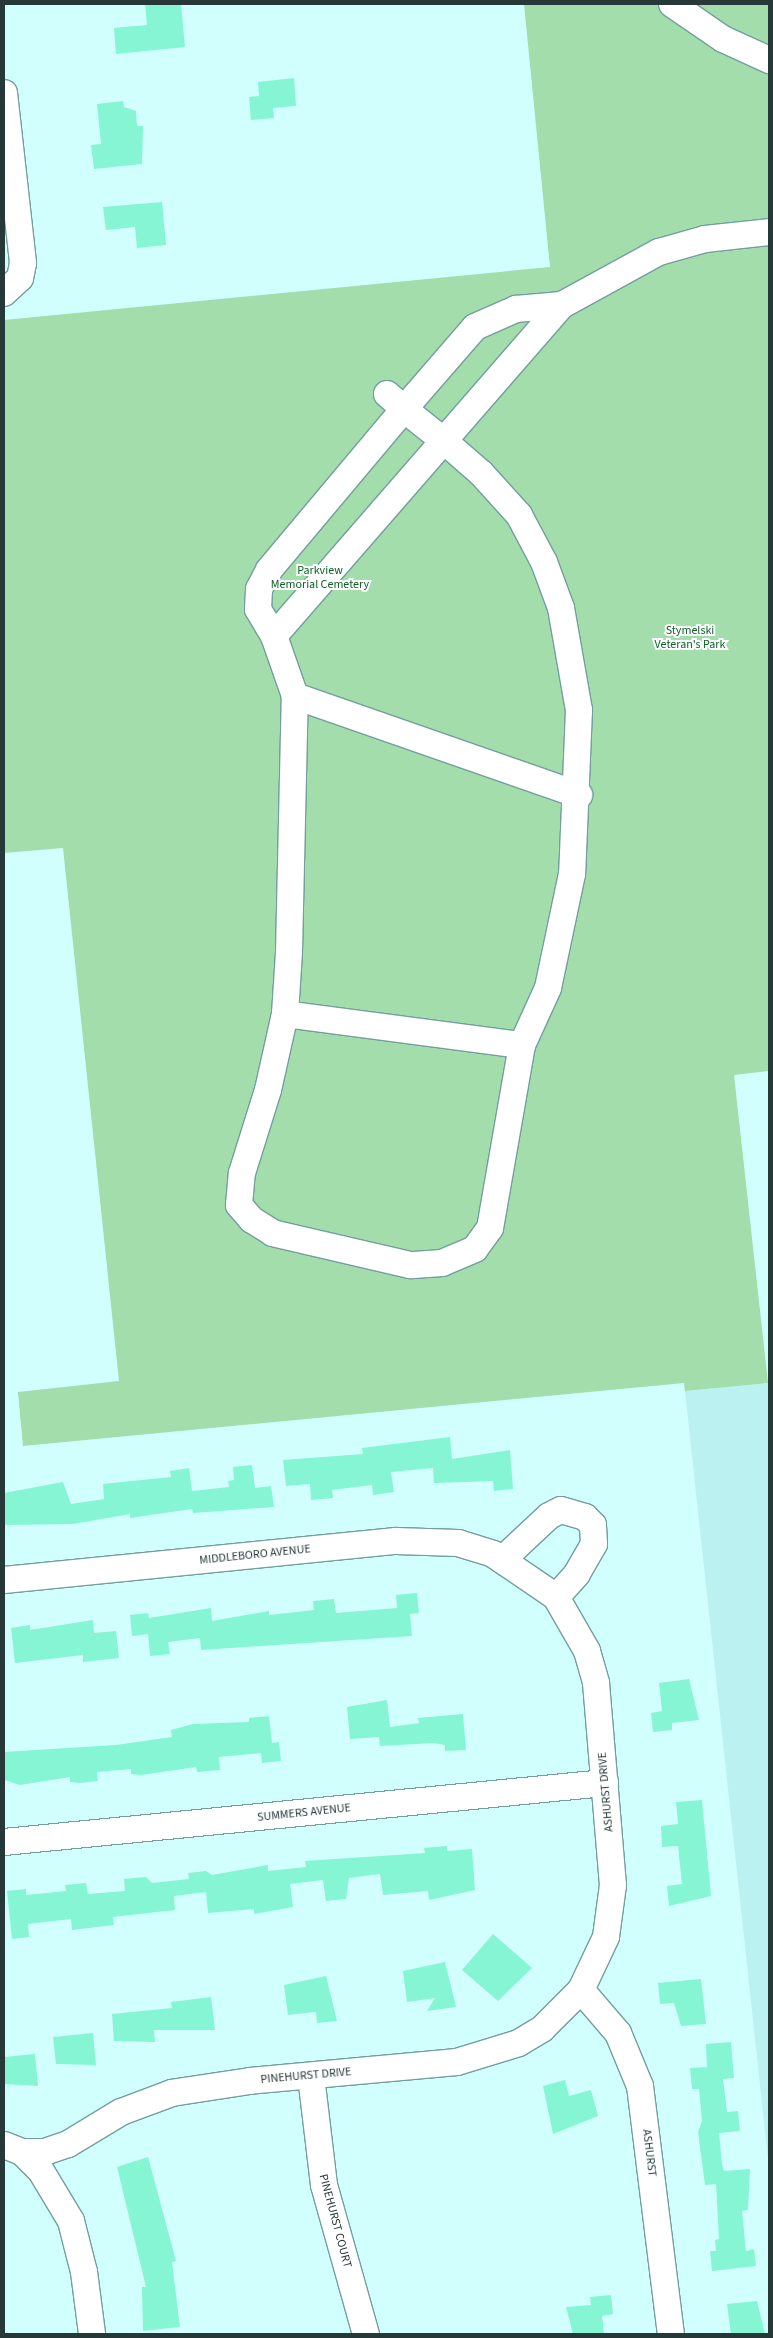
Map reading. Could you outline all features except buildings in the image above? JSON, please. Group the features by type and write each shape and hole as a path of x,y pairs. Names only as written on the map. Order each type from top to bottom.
{"street":[{"path":"672,4 723,39 769,60"},
{"path":"4,93 23,264 20,278 7,290"},
{"path":"274,636 562,305 659,252 705,239 769,232"},
{"path":"395,401 444,441 519,515 544,562 561,608 573,661 579,710 579,795 563,926 545,996 522,1045 490,1228 475,1249 442,1263 410,1265 273,1233 252,1220 239,1205 242,1173 268,1090 285,1014 295,696 274,636 258,609 259,590 269,570 395,401 476,327 516,309 562,305"},
{"path":"295,696 579,795"},
{"path":"285,1014 522,1045"},
{"path":"504,1559 561,1510 585,1517 595,1536 578,1574 556,1597"},
{"name":"MIDDLEBORO AVENUE","path":"4,1580 430,1540 475,1547 504,1559 526,1573"},
{"name":"ASHURST DRIVE","path":"526,1573 556,1597 579,1630 592,1665 605,1783 613,1885 611,1912 600,1955 581,1990"},
{"name":"SUMMERS AVENUE","path":"4,1842 605,1783"},
{"name":"PINEHURST DRIVE","path":"13,2149 45,2152 68,2144 121,2112 172,2093 489,2056 542,2029 581,1990"},
{"name":"ASHURST","path":"581,1990 618,2033 640,2086 671,2334"},
{"name":"PINEHURST COURT","path":"311,2076 324,2185 366,2334"},
{"path":"13,2149 56,2192 71,2221 84,2272 92,2334"}],"shaded area":[{"path":"769,1383 769,2168 685,1391"}],"green space":[{"name":"Parkview Memorial Cemetery","path":"524,4 769,4 769,1071 734,1075 768,1383 685,1391 684,1383 23,1446 18,1392 119,1381 63,848 4,853 4,320 550,267"}],"park label":[{"name":"Stymelski Veteran's Park","path":"690,638"}]}
